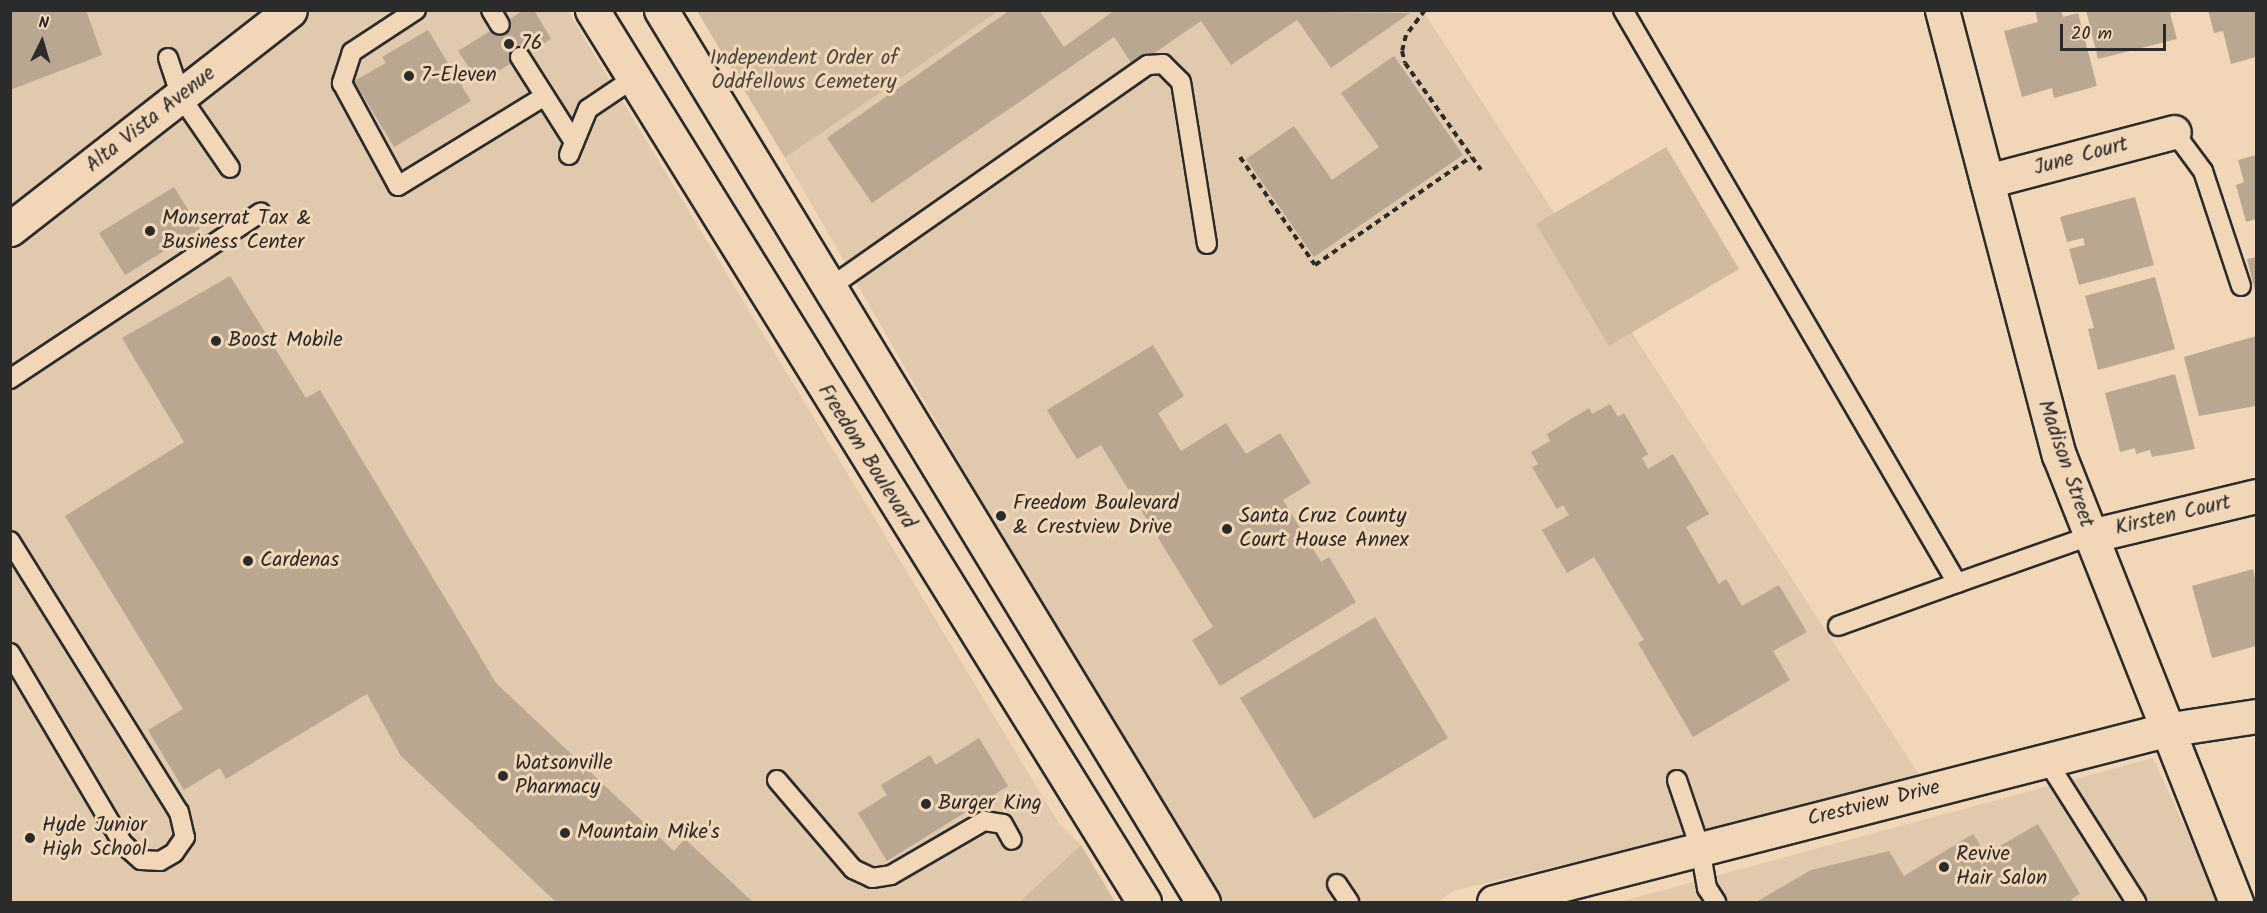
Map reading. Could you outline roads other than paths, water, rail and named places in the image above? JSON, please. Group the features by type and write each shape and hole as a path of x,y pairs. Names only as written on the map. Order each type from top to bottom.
{"street":[{"name":"Alta Vista Avenue","path":"10,229 290,10"},
{"name":"Freedom Boulevard","path":"592,10 1144,903"},
{"path":"661,10 1203,903"},
{"name":"Madison Street","path":"1942,10 1988,181 2040,392 2090,536 2165,730 2236,903"},
{"name":"June Court","path":"1988,181 2174,132"},
{"name":"Kirsten Court","path":"2090,536 2256,496"},
{"name":"Crestview Drive","path":"1494,903 1700,848 2165,730 2256,716"}],"lane":[{"path":"416,10 352,51 342,83 398,186 545,96"},
{"path":"1623,10 1957,583"},
{"path":"520,57 545,96 571,149 588,109 634,78"},
{"path":"168,58 181,97 230,168"},
{"path":"829,288 1148,65 1163,64 1181,82 1207,244"},
{"path":"2174,132 2203,171 2241,286"},
{"path":"10,379 261,212"},
{"path":"1838,626 2090,536"},
{"path":"10,542 179,812 185,837 174,853 160,861 141,860 123,844 10,653"},
{"path":"2046,761 2136,903"},
{"path":"777,780 853,869 872,878 891,875 984,822 1003,824 1012,840"},
{"path":"1677,780 1700,848 1707,888 1716,903"},
{"path":"1337,884 1349,903"}],"place":[{"name":"76","path":"509,44"},
{"name":"7-Eleven","path":"409,76"},
{"name":"Monserrat Tax & Business Center","path":"150,231"},
{"name":"Boost Mobile","path":"216,341"},
{"name":"Freedom Boulevard & Crestview Drive","path":"1001,516"},
{"name":"Santa Cruz County Court House Annex","path":"1227,529"},
{"name":"Cardenas","path":"248,561"},
{"name":"Watsonville Pharmacy","path":"503,776"},
{"name":"Burger King","path":"926,804"},
{"name":"Mountain Mike's","path":"565,833"},
{"name":"Hyde Junior High School","path":"30,838"},
{"name":"Revive Hair Salon","path":"1944,867"}],"park label":[{"name":"Independent Order of Oddfellows Cemetery","path":"804,71"}]}
